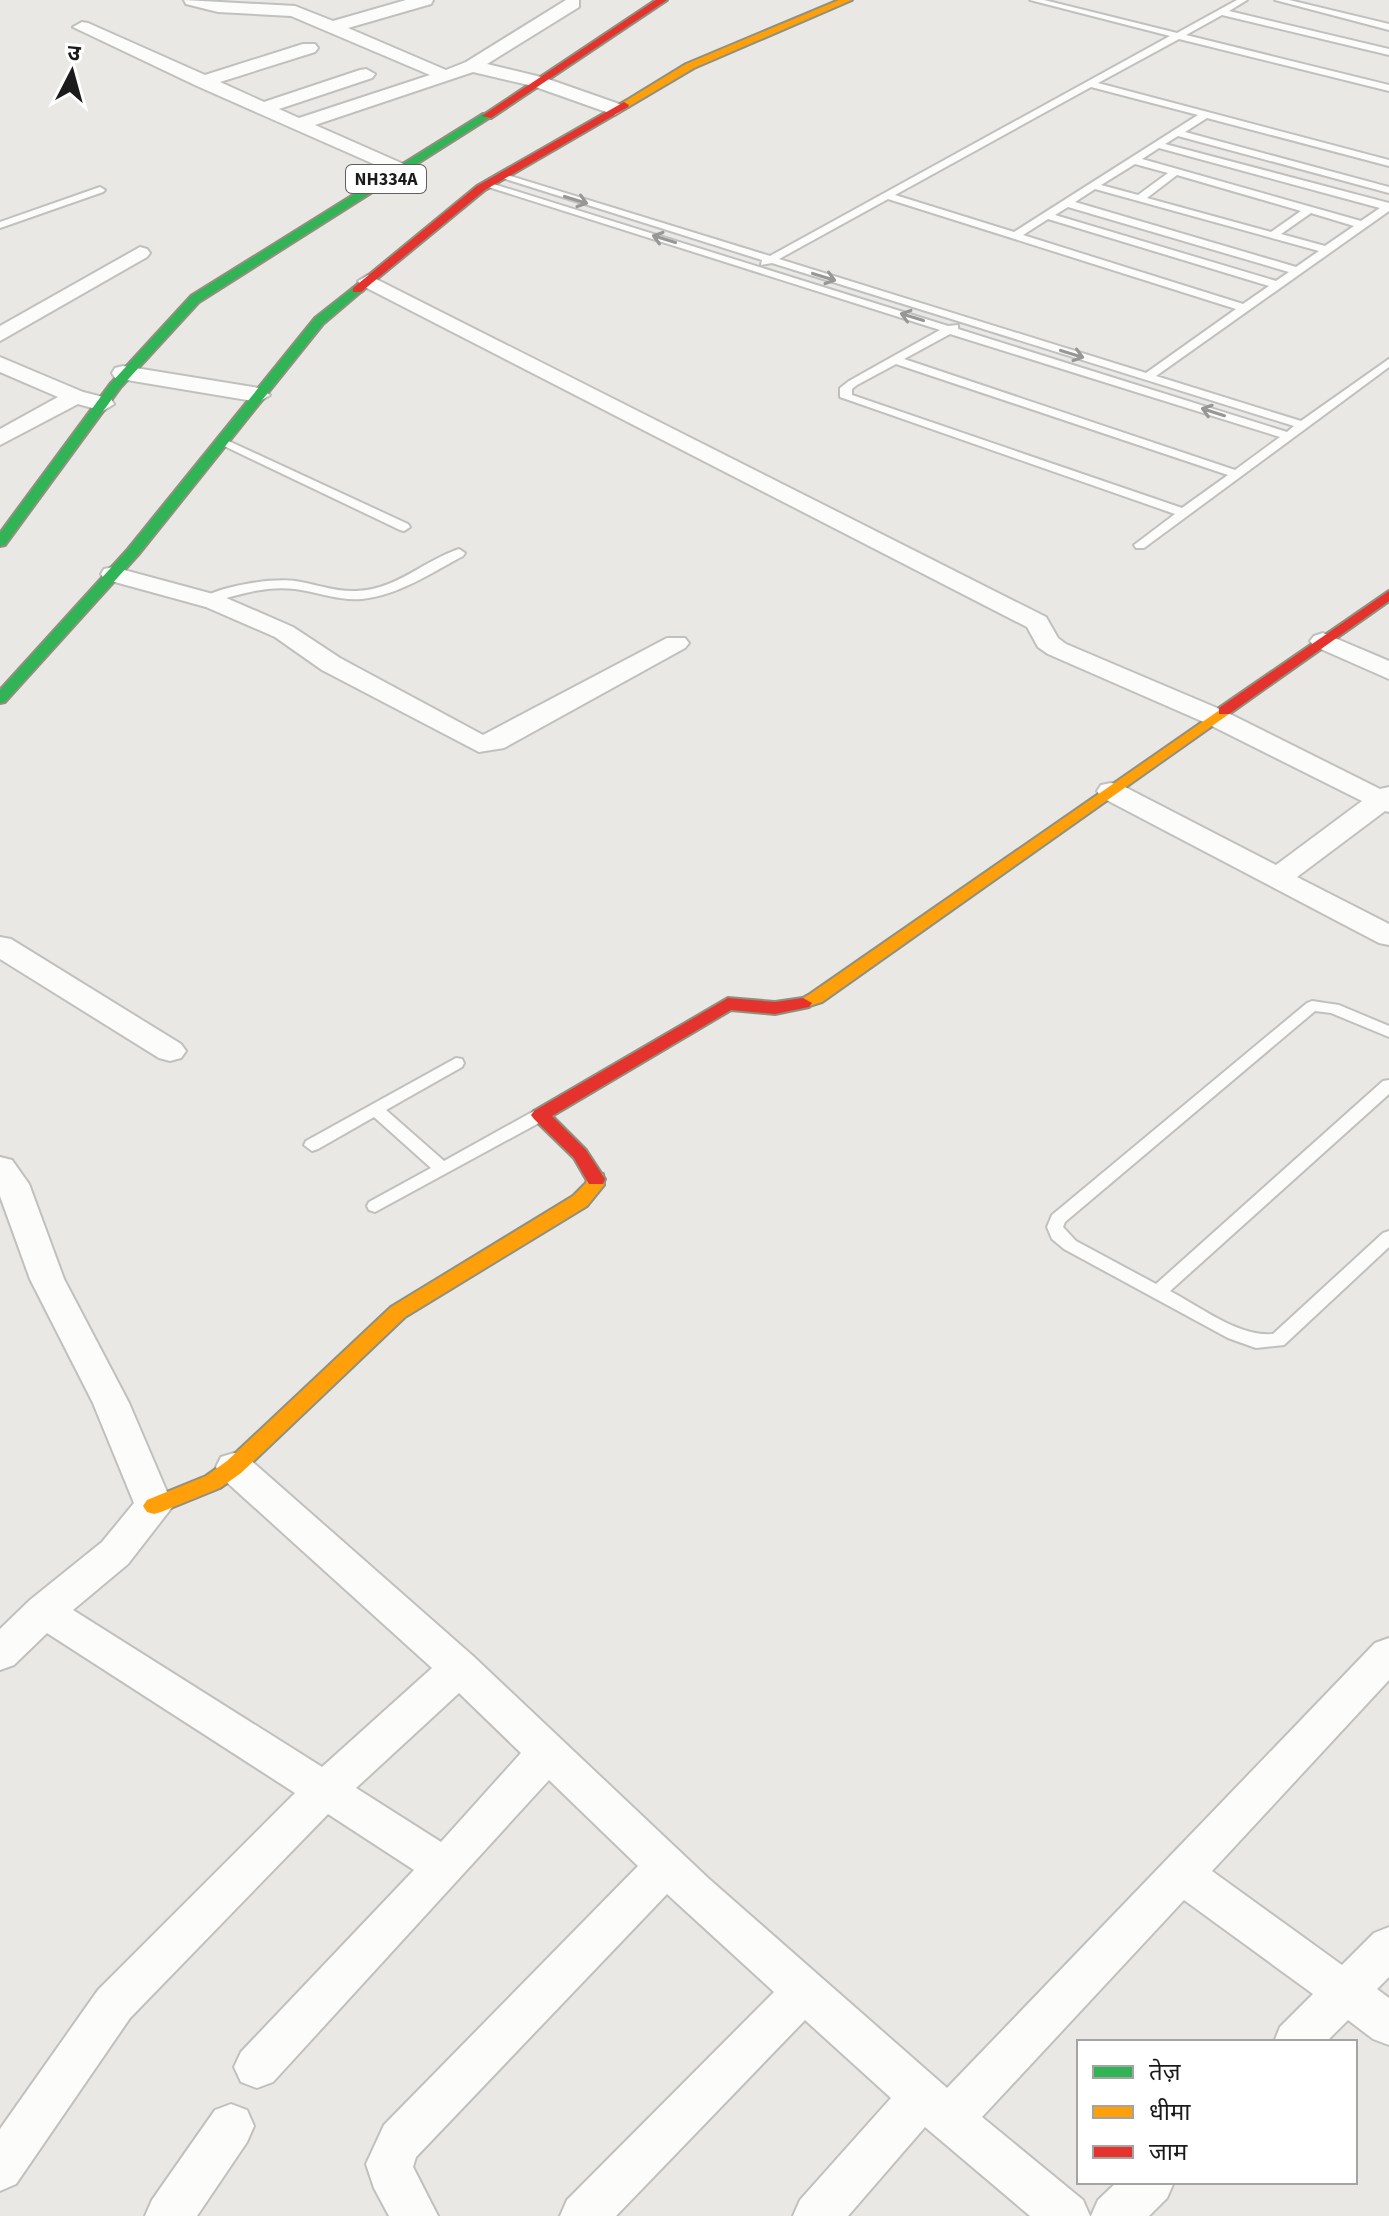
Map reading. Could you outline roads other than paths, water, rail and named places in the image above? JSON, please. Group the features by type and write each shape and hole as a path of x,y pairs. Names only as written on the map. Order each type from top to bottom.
{"main road":[{"name":"NH334A","path":"0,542 123,373 158,331 195,299 539,82 662,0"},
{"path":"0,699 113,574 319,321 494,180 690,66 847,0"},
{"path":"154,1506 213,1482 234,1467 398,1312 580,1201 595,1185 596,1178 591,1168 540,1115 728,1004 775,1008 816,998 1389,595"}],"street":[{"path":"192,0 226,9 271,7 295,11 446,76"},
{"path":"271,7 293,0"},
{"path":"331,27 425,0"},
{"path":"298,124 472,66 573,3 565,0"},
{"path":"82,27 401,170"},
{"path":"203,82 309,48"},
{"path":"472,66 539,82 615,109"},
{"path":"263,108 366,74"},
{"path":"0,335 140,253"},
{"path":"368,281 1037,622 1047,642 1057,649 1215,717 1387,800 1277,878"},
{"path":"0,364 75,397 103,404"},
{"path":"123,373 259,395"},
{"path":"0,438 75,397"},
{"path":"113,574 205,600 284,632 331,664 479,744 494,742 676,643"},
{"path":"1323,641 1389,671"},
{"path":"1111,791 1389,936"},
{"path":"0,946 170,1051"},
{"path":"0,1168 12,1184 47,1279 111,1403 154,1506 115,1553 44,1611 0,1654"},
{"path":"234,1467 459,1668 804,1991 935,2108 1066,2216"},
{"path":"44,1611 445,1867"},
{"path":"817,2216 935,2108 1180,1872 1389,1654"},
{"path":"0,2168 114,2004 325,1790 459,1668"},
{"path":"257,2067 548,1752"},
{"path":"414,2216 390,2172 389,2164 400,2141 667,1865"},
{"path":"1180,1872 1389,2024"},
{"path":"1298,2040 1389,1947"},
{"path":"584,2216 804,1991"},
{"path":"169,2216 231,2126"},
{"path":"1115,2216 1149,2184"}],"lane":[{"path":"1034,0 1389,88"},
{"path":"756,268 1243,0"},
{"path":"1279,0 1389,27"},
{"path":"1221,12 1389,52"},
{"path":"1090,84 1389,163"},
{"path":"1015,236 1205,115"},
{"path":"1177,133 1389,190"},
{"path":"1157,145 1389,207"},
{"path":"1133,160 1362,225"},
{"path":"1139,199 1175,172"},
{"path":"494,180 770,260 1302,425"},
{"path":"494,180 756,268 1288,436"},
{"path":"1093,186 1327,250"},
{"path":"0,225 100,190"},
{"path":"887,196 1244,308"},
{"path":"1066,203 1297,271"},
{"path":"1147,377 1389,207"},
{"path":"1273,235 1309,210"},
{"path":"1047,216 1277,285"},
{"path":"965,321 846,388 846,397 1184,513"},
{"path":"895,360 1236,474"},
{"path":"1140,545 1389,362"},
{"path":"222,441 404,527"},
{"path":"205,600 238,590 274,585 296,585 331,594 369,594 392,587 459,553"},
{"path":"1389,1032 1334,1008 1312,1006 1058,1219 1055,1227 1058,1235 1070,1245 1157,1293 1234,1333 1256,1342 1270,1343 1278,1340 1389,1237"},
{"path":"312,1145 456,1063"},
{"path":"1157,1293 1389,1085"},
{"path":"375,1109 443,1169"},
{"path":"375,1206 540,1115"}]}
